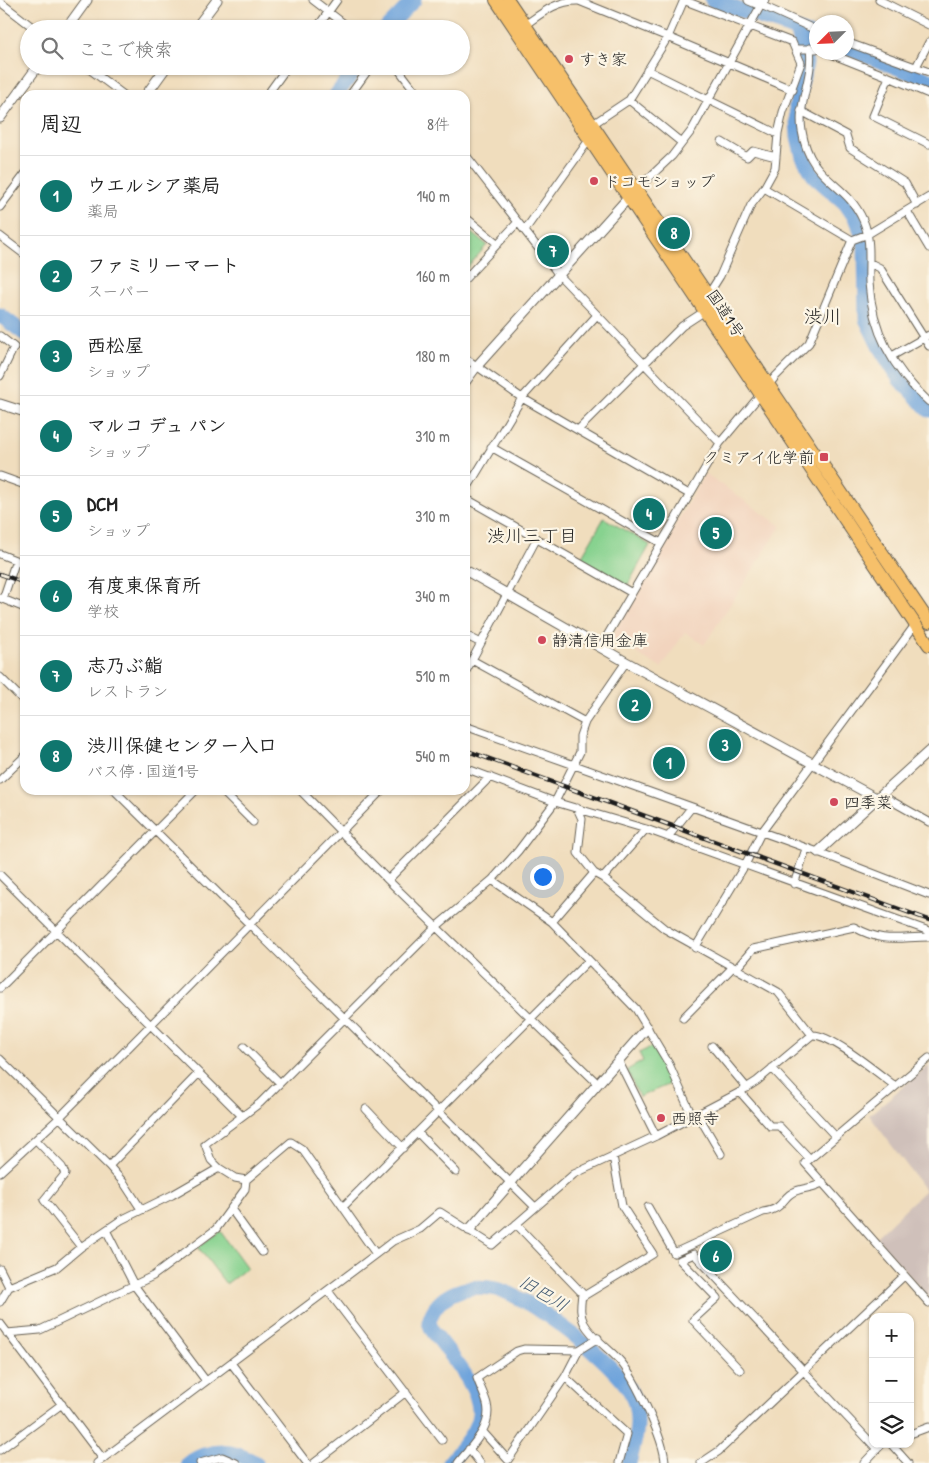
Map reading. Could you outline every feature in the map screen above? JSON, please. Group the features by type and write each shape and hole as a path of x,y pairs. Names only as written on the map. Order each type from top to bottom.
{"highway":[{"name":"国道1号","path":"496,0 589,140 632,193 708,295 766,390 929,645"},
{"name":"国道1号","path":"508,0 593,124 632,193 705,311 766,390 929,622"}],"street":[{"path":"73,20 87,0"},
{"path":"202,20 217,0"},
{"path":"313,0 340,20"},
{"path":"322,20 337,0"},
{"path":"525,25 556,4 570,0 579,1 792,90"},
{"path":"593,124 629,100 668,37 683,0 792,42 801,63 783,112 778,134 775,168 751,206 720,276 708,295"},
{"path":"748,0 762,2 809,26"},
{"path":"879,0 929,25"},
{"path":"0,2 23,20"},
{"path":"470,375 632,193 672,156 708,100 762,2"},
{"path":"916,67 929,42"},
{"path":"854,45 929,72"},
{"path":"795,48 809,49"},
{"path":"812,60 801,111 801,129 808,157 824,176 855,206 868,234 869,281 874,322 900,369 929,402"},
{"path":"847,60 929,94"},
{"path":"647,70 778,134"},
{"path":"20,90 31,75"},
{"path":"97,75 117,90"},
{"path":"150,90 160,75"},
{"path":"271,90 281,75"},
{"path":"354,90 364,75"},
{"path":"402,75 413,90"},
{"path":"889,76 873,116 929,144"},
{"path":"0,118 20,91"},
{"path":"629,100 682,143"},
{"path":"801,111 846,135 850,148 905,183 917,205"},
{"path":"525,230 589,140"},
{"path":"722,142 747,157 753,151 776,157"},
{"path":"470,160 559,274 720,443"},
{"path":"0,207 20,181"},
{"path":"764,188 852,240"},
{"path":"601,646 720,443 808,343 852,240 868,234 929,198"},
{"path":"907,211 929,248"},
{"path":"470,221 498,244"},
{"path":"470,274 518,222"},
{"path":"0,236 20,251"},
{"path":"870,263 880,268 927,336 929,346"},
{"path":"578,430 682,326 705,311"},
{"path":"470,484 522,398 597,315"},
{"path":"0,336 14,347 2,368 0,376"},
{"path":"892,356 927,336"},
{"path":"470,362 522,398 689,494"},
{"path":"0,404 20,410"},
{"path":"492,448 661,543"},
{"path":"0,476 20,483"},
{"path":"470,501 632,593"},
{"path":"470,664 536,538"},
{"path":"0,554 20,562"},
{"path":"16,560 1,599 20,606"},
{"path":"470,573 626,662 812,763 929,822"},
{"path":"695,948 761,833 916,625"},
{"path":"470,638 481,643"},
{"path":"472,660 585,722"},
{"path":"246,1180 235,1178 219,1168 211,1160 205,1144 242,1116 280,1083 437,926 492,880 518,851 556,802 580,752 580,736 585,722 626,662"},
{"path":"0,677 20,697"},
{"path":"470,728 818,852 929,895"},
{"path":"818,852 929,751"},
{"path":"0,780 20,761"},
{"path":"470,770 556,802 646,829 794,884 929,931"},
{"path":"388,880 490,777"},
{"path":"119,795 441,1111 535,1207"},
{"path":"0,988 191,795"},
{"path":"227,795 253,822"},
{"path":"305,795 388,880 597,1083"},
{"path":"0,1172 59,1118 377,795"},
{"path":"578,808 582,819 578,853 594,873 603,878 665,929 695,948 778,992 812,1035"},
{"path":"668,837 692,808"},
{"path":"603,878 646,829"},
{"path":"794,884 806,848"},
{"path":"552,922 594,873"},
{"path":"0,875 242,1116"},
{"path":"492,880 552,922 636,1009 669,1064 696,1116 722,1154"},
{"path":"683,1018 754,949 854,928 866,934 888,940 929,937"},
{"path":"343,1207 441,1111 588,961"},
{"path":"469,1230 647,1028"},
{"path":"0,1323 62,1404 100,1461 393,1241 420,1229 440,1212 492,1244 574,1174 656,1136 743,1090 812,1035 818,1034 832,1040 896,1086"},
{"path":"712,1046 770,1126 779,1126 810,1159"},
{"path":"244,1047 280,1083"},
{"path":"929,1058 805,1163 929,1303"},
{"path":"0,1059 109,1166 124,1183 140,1209"},
{"path":"618,1060 656,1136"},
{"path":"772,1068 836,1137"},
{"path":"109,1166 199,1073"},
{"path":"366,1109 403,1148"},
{"path":"418,1133 456,1172"},
{"path":"36,1140 62,1167 66,1174 44,1200 81,1247"},
{"path":"7,1333 40,1330 153,1276 216,1229 245,1188 246,1180 291,1142 302,1149 376,1254"},
{"path":"582,1297 653,1254 622,1206 614,1156"},
{"path":"0,1302 9,1287 57,1267 81,1247 140,1209 172,1195 219,1168"},
{"path":"648,1207 674,1253 763,1212 775,1210 794,1191 817,1187 822,1182"},
{"path":"230,1209 262,1252"},
{"path":"516,1224 582,1293 580,1311 585,1325 621,1362 638,1390 652,1422 665,1463"},
{"path":"106,1230 134,1285 206,1381"},
{"path":"740,1370 693,1320 717,1298 680,1260 694,1254 869,1437"},
{"path":"0,1269 9,1287"},
{"path":"701,1463 720,1451 904,1276"},
{"path":"328,1291 442,1440"},
{"path":"483,1432 508,1460 565,1377 580,1350 598,1338"},
{"path":"458,1463 483,1432 487,1418 488,1405 477,1378 517,1351 524,1349 580,1350"},
{"path":"231,1363 307,1463"},
{"path":"565,1377 627,1434 619,1463"},
{"path":"314,1463 406,1392"},
{"path":"0,1450 62,1404"},
{"path":"914,1433 929,1427"},
{"path":"864,1463 878,1448"},
{"path":"895,1448 908,1463"},
{"path":"469,1449 480,1463"},
{"path":"200,1463 222,1457 236,1463"}],"shaded area":[{"path":"705,473 781,526 704,645 685,632 661,668 611,638"},
{"path":"929,1065 929,1298 876,1237 925,1190 869,1115"}],"green space":[{"path":"470,231 487,245 470,264"},
{"path":"604,518 650,545 626,588 579,561"},
{"path":"653,1046 672,1083 639,1097 627,1070 643,1061 639,1053"},
{"path":"220,1231 247,1268 226,1284 198,1247"}],"waterway":[{"path":"395,20 414,0"},
{"path":"712,0 809,35"},
{"path":"797,30 806,63 796,106 798,137 803,157 814,176 845,203 858,222 865,245 866,319 880,348 900,380 929,410"},
{"path":"854,51 929,80"},
{"path":"340,90 351,75"},
{"path":"0,315 20,330"},
{"name":"旧巴川","path":"449,1463 475,1428 479,1414 478,1404 475,1393 462,1370 432,1330 429,1322 433,1312 446,1297 455,1292 475,1288 496,1289 529,1304 591,1349 622,1380 631,1393 637,1419 636,1436 629,1463"},
{"name":"旧巴川","path":"188,1463 205,1455 222,1452 239,1455 256,1463"}],"railway":[{"path":"0,574 20,581"},
{"path":"470,752 929,920"}],"place":[{"name":"すき家","path":"569,59"},
{"name":"ドコモショップ","path":"594,181"},
{"name":"渋川保健センター入口","path":"674,233"},
{"name":"志乃ぶ鮨","path":"553,251"},
{"name":"クミアイ化学前","path":"824,457"},
{"name":"マルコ デュ パン","path":"649,514"},
{"name":"DCM","path":"716,533"},
{"name":"静清信用金庫","path":"542,640"},
{"name":"ファミリーマート","path":"635,705"},
{"name":"西松屋","path":"725,745"},
{"name":"ウエルシア薬局","path":"669,763"},
{"name":"四季菜","path":"834,802"},
{"name":"西照寺","path":"661,1118"},
{"name":"有度東保育所","path":"716,1256"}],"district":[{"name":"渋川","path":"823,316"},
{"name":"渋川三丁目","path":"532,535"}]}
